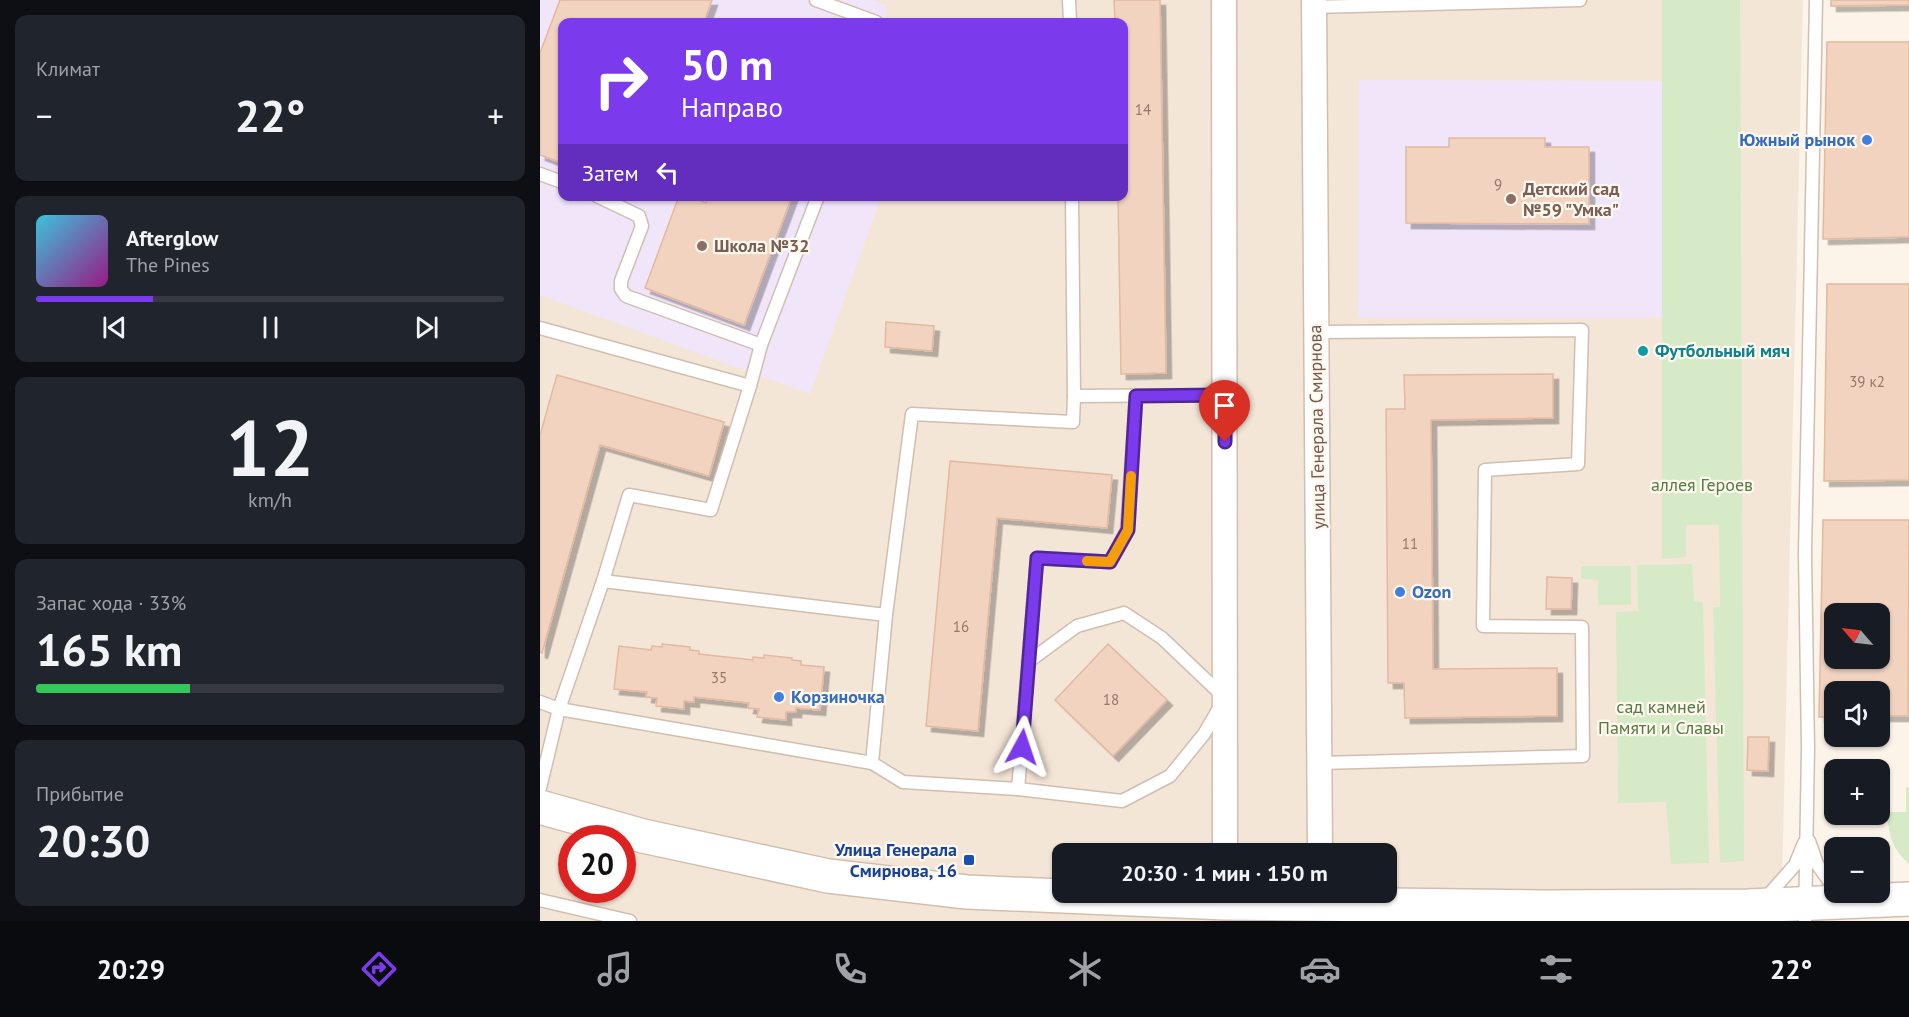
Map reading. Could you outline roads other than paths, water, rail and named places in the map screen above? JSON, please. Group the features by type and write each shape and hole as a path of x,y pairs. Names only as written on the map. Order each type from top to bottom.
{"main road":[{"path":"540,807 643,836 828,876 967,892 1052,894"},
{"path":"1890,898 1909,899"},
{"path":"1397,902 1545,907 1759,906 1804,913 1824,902"}],"street":[{"path":"1224,0 1225,843"},
{"name":"улица Генерала Смирнова","path":"1314,4 1320,843"}],"lane":[{"path":"816,0 865,18"},
{"path":"1069,0 1070,18"},
{"path":"1314,4 1580,0"},
{"path":"1804,913 1808,749 1805,553 1816,0"},
{"path":"540,174 558,181"},
{"path":"608,201 639,216 642,226 621,281 621,289 626,296 761,345"},
{"path":"540,788 560,709 629,495 711,510 761,345 816,201"},
{"path":"872,763 885,615 912,414 1073,422 1072,201"},
{"path":"540,328 750,386"},
{"path":"1317,332 1581,330 1578,465 1485,470 1483,626 1582,627 1583,756 1320,763"},
{"path":"1074,396 1225,395"},
{"path":"1018,789 1037,558 1110,562 1128,530 1136,396"},
{"path":"603,581 885,615"},
{"path":"540,702 560,709 872,763 903,782 1018,789 1122,801 1170,776 1204,734 1225,698 1162,638 1124,613 1077,626 1028,662"},
{"path":"1807,837 1817,864 1824,874"},
{"path":"1759,906 1795,865 1807,837"},
{"path":"540,900 630,921"}],"place":[{"name":"Южный рынок","path":"1867,140"},
{"name":"Детский сад №59 \"Умка\"","path":"1511,199"},
{"name":"Школа №32","path":"702,246"},
{"name":"Футбольный мяч","path":"1643,351"},
{"name":"Ozon","path":"1400,592"},
{"name":"Корзиночка","path":"779,697"},
{"name":"Улица Генерала Смирнова, 16","path":"969,860"}],"park label":[{"name":"аллея Героев","path":"1702,485"},
{"name":"сад камней Памяти и Славы","path":"1661,717"}]}
